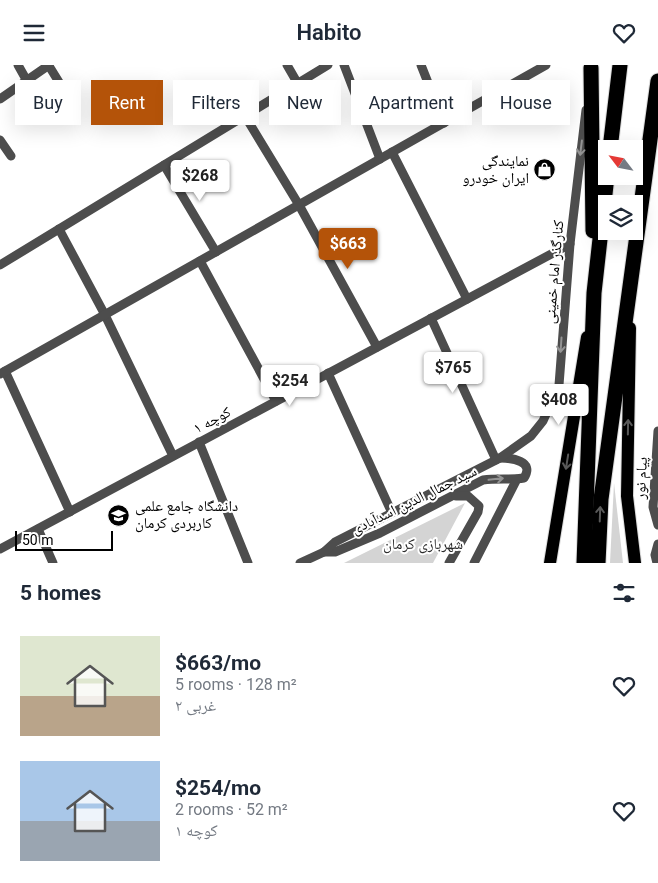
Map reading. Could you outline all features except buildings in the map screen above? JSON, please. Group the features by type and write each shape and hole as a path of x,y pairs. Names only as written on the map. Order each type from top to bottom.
{"highway":[{"path":"611,140 620,65"},
{"path":"584,563 594,293 591,66"},
{"path":"598,563 601,499 658,81"},
{"path":"594,293 606,185"}],"main road":[{"path":"630,284 627,496 635,563"},
{"path":"550,563 594,293"}],"street":[{"path":"18,65 26,80"},
{"path":"28,80 49,65 58,80"},
{"path":"287,65 296,80"},
{"path":"303,80 328,65"},
{"path":"344,65 380,159"},
{"path":"421,65 427,80"},
{"path":"472,107 546,65"},
{"name":"کنارگذر امام خمینی","path":"498,459 531,436 543,421 559,385 570,243 591,66"},
{"path":"0,99 15,89"},
{"path":"0,265 230,125"},
{"path":"250,125 298,205 377,347"},
{"path":"70,512 3,373 440,125"},
{"path":"0,140 11,156"},
{"path":"392,152 467,299"},
{"path":"164,165 216,252"},
{"path":"59,229 105,315 173,456"},
{"name":"کوچه ۱","path":"0,549 570,243"},
{"path":"200,261 276,401"},
{"path":"431,318 498,459 514,458 527,467 527,473 524,478 517,479 474,563"},
{"path":"328,373 392,513"},
{"name":"پیام نور","path":"658,431 653,507 658,525"},
{"path":"199,442 248,563"},
{"name":"سید جمال الدین اسدآبادی","path":"300,563 324,552 335,542 498,459"},
{"name":"سید جمال الدین اسدآبادی","path":"324,552 335,553 483,480 517,479"},
{"path":"449,563 480,506 468,496 451,497"},
{"path":"38,529 53,563"},
{"path":"657,563 655,555 658,544"}],"green space":[{"path":"614,483 623,563 610,563"},
{"name":"شهربازی کرمان","path":"465,503 433,563 344,563"}],"place":[{"name":"نمایندگی ایران خودرو","path":"545,170"},
{"name":"دانشگاه جامع علمی کاربردی کرمان","path":"119,515"}]}
